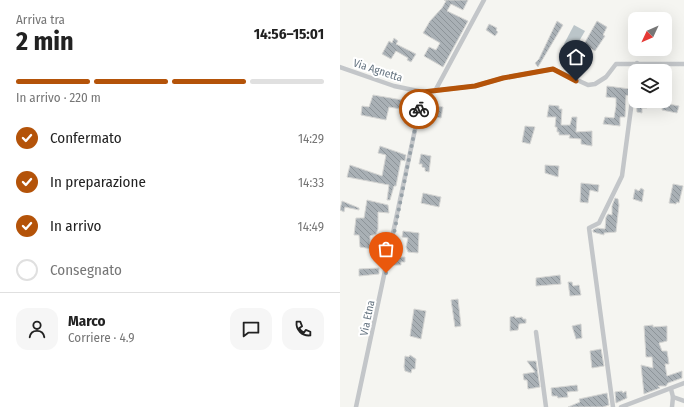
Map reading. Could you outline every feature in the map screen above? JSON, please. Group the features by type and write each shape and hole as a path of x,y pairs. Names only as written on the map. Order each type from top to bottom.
{"street":[{"path":"435,91 484,0"},
{"name":"Via Agnetta","path":"340,67 394,86 423,92 475,86 503,78 553,69 576,81 588,85 595,84 606,77 616,64 684,64"},
{"name":"Via Etna","path":"356,407 423,92"},
{"path":"612,407 589,228 599,223 622,176 631,108"},
{"path":"536,332 546,407"},
{"path":"621,407 684,383"},
{"path":"671,389 673,397 671,402 672,407"},
{"path":"673,397 684,401"}],"shaded area":[{"path":"574,25 585,31 574,50 564,44"}],"building":[{"path":"444,0 468,0 463,10 451,4 447,11 468,21 443,67 424,56 429,47 436,50 440,43 423,33 430,21 442,8 446,1"},
{"path":"557,21 563,25 538,67 535,63 539,59"},
{"path":"597,21 607,27 603,35 605,36 595,51 584,44"},
{"path":"489,24 497,28 496,30 498,32 495,36 486,30"},
{"path":"394,38 398,41 396,44 416,54 411,62 407,60 408,58 396,51 391,59 382,54 389,41 392,43"},
{"path":"564,48 580,59 577,64 560,54"},
{"path":"607,86 628,89 628,96 626,95 625,117 620,117 620,126 603,124 605,117 614,118 616,106 616,98 606,97"},
{"path":"373,95 414,102 412,111 389,107 386,120 361,115 362,106 369,107"},
{"path":"549,105 559,106 559,109 562,109 561,125 570,125 572,117 577,117 576,132 592,131 592,146 581,144 581,139 569,138 570,135 559,135 559,132 557,132 557,127 555,127 556,117 547,117"},
{"path":"672,105 679,106 677,113 662,110 662,108 672,108"},
{"path":"432,106 443,107 441,118 431,116"},
{"path":"637,108 642,108 642,113 637,112"},
{"path":"525,126 535,127 530,144 522,142"},
{"path":"380,146 406,155 405,161 401,160 396,186 394,186 390,200 387,200 389,185 347,177 350,165 382,176 386,155 378,153"},
{"path":"421,154 431,156 429,172 425,171 422,164 419,164"},
{"path":"545,165 559,166 558,177 545,173"},
{"path":"581,183 599,185 598,192 590,190 588,203 580,202"},
{"path":"673,184 683,186 679,203 677,202 676,204 669,203"},
{"path":"641,188 644,190 642,202 633,199 635,189 639,191"},
{"path":"423,193 441,197 439,207 421,203"},
{"path":"615,198 618,199 619,205 616,232 604,233 604,235 593,232 593,230 597,228 605,229 606,217 608,214 612,215 612,206"},
{"path":"367,200 388,205 389,213 378,212 378,229 376,234 370,236 370,245 379,248 378,250 360,247 359,235 354,235 356,218 364,218"},
{"path":"342,201 359,208 359,210 345,207 344,212 340,210"},
{"path":"403,231 419,233 418,253 408,252 406,247 408,238 402,237"},
{"path":"392,257 405,257 405,262 401,262 401,265 392,265"},
{"path":"379,268 379,274 359,276 359,269"},
{"path":"560,275 561,284 536,286 536,278"},
{"path":"568,282 572,282 573,286 579,285 581,295 570,296"},
{"path":"458,299 461,326 455,327 451,300"},
{"path":"414,309 426,311 421,339 410,336"},
{"path":"515,316 515,318 522,317 523,319 526,319 526,323 519,324 518,330 510,331 510,317"},
{"path":"581,324 582,338 576,339 572,326"},
{"path":"653,325 653,327 667,326 667,341 659,343 662,351 667,351 669,364 665,364 667,376 682,371 682,378 668,383 666,386 658,386 660,388 644,394 641,365 653,368 652,357 646,357 644,326"},
{"path":"601,349 604,366 592,368 590,351"},
{"path":"410,355 416,359 415,369 412,369 411,373 405,371 404,367 405,356 409,357"},
{"path":"527,361 536,361 540,387 528,389 527,380 524,380 523,374 535,372"},
{"path":"577,385 578,391 567,392 568,397 558,398 557,396 552,396 551,388"},
{"path":"622,391 623,393 626,391 627,398 616,403 615,392"},
{"path":"607,393 609,405 603,407 568,407 580,402 579,399"}],"way so far":[{"path":"386,273 419,109"}],"route":[{"path":"419,109 423,92 454,90 492,82 503,78 546,70 553,69 559,71 576,81"}]}
